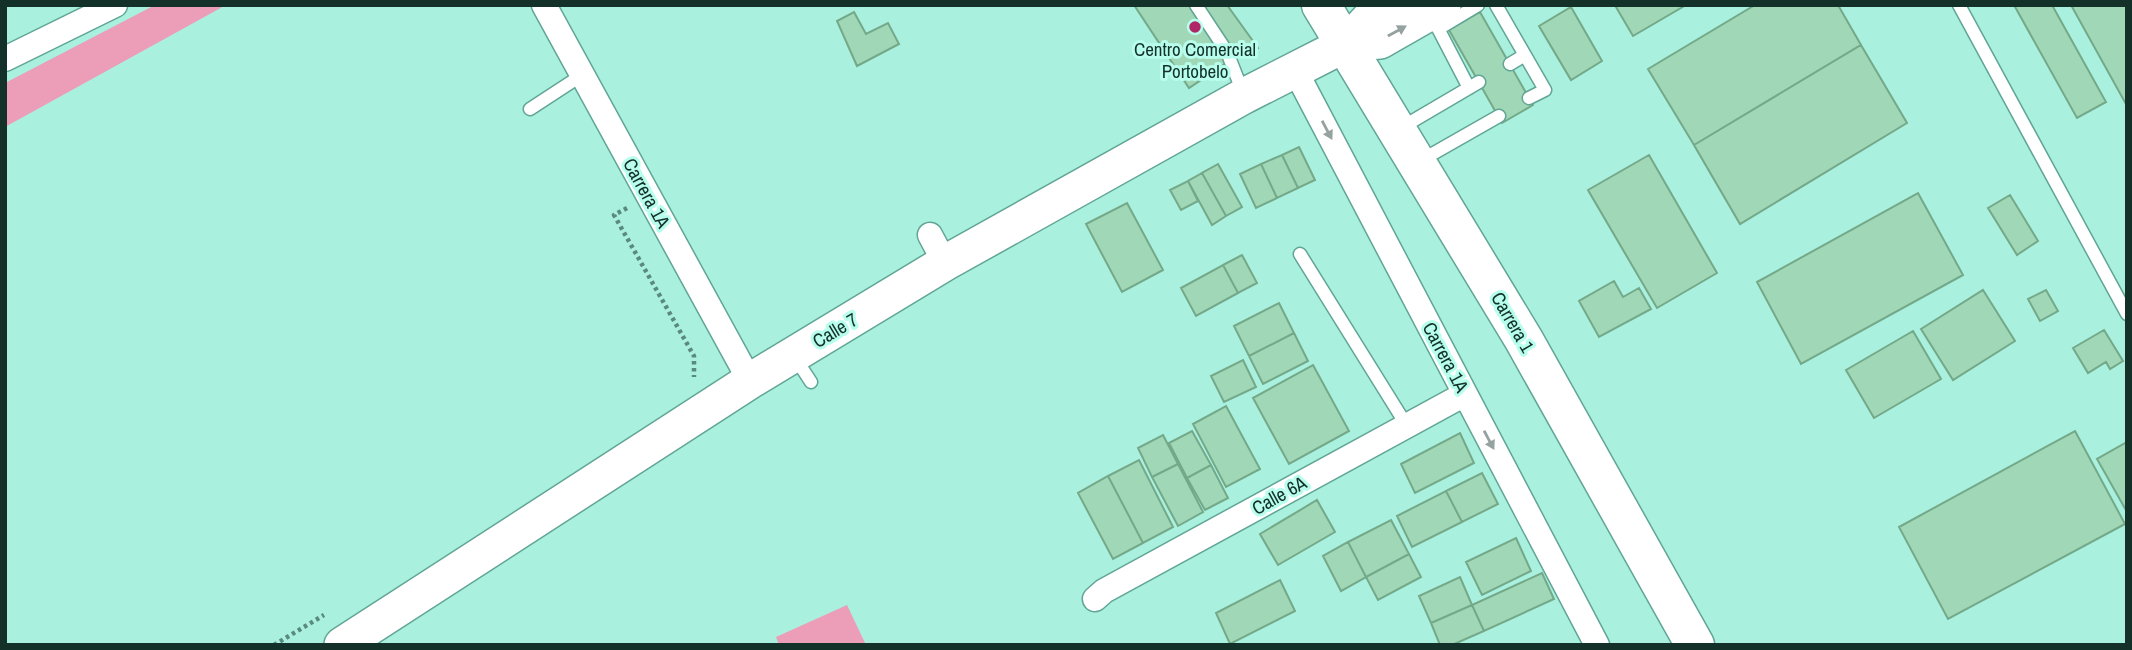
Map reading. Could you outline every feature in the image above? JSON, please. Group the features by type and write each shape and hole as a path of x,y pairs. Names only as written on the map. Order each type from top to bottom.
{"main road":[{"name":"Carrera 1","path":"1321,5 1524,340 1695,645"}],"street":[{"path":"5,59 115,5"},
{"name":"Carrera 1A","path":"544,5 750,380"},
{"name":"Calle 7","path":"342,645 418,605 750,380 802,369 938,249 1346,44 1368,20 1394,5"},
{"name":"Calle 7","path":"1346,44 1380,41 1437,16"},
{"name":"Carrera 1A","path":"1295,70 1597,645"},
{"name":"Calle 6A","path":"1096,604 1104,591 1465,394"}],"lane":[{"path":"1196,5 1227,52 1244,96"},
{"path":"1398,129 1474,85 1437,16 1478,5"},
{"path":"1496,5 1545,90 1529,98"},
{"path":"1959,5 2127,314"},
{"path":"1510,64 1525,55"},
{"path":"530,109 582,75"},
{"path":"1418,163 1499,116"},
{"path":"1300,254 1407,426"}],"path":[{"path":"649,196 614,215 694,356 696,373 692,381"},
{"path":"274,645 334,609"}],"shaded area":[{"path":"155,5 226,5 5,127 5,83"},
{"path":"847,605 866,645 779,645 776,637"}],"building":[{"name":"Centro Comercial Portobelo","path":"1134,5 1227,5 1258,48 1231,60 1189,88"},
{"path":"1686,5 1633,36 1616,7"},
{"path":"1755,5 1838,5 1861,45 1694,145 1648,69"},
{"path":"2014,5 2052,5 2106,102 2077,118"},
{"path":"2071,5 2127,5 2127,106"},
{"path":"1571,7 1602,61 1571,80 1539,26"},
{"path":"854,12 866,34 888,23 899,44 857,66 837,21"},
{"path":"1480,12 1533,105 1502,123 1449,30"},
{"path":"1861,45 1907,123 1740,224 1694,145"},
{"path":"1299,147 1315,180 1298,188 1282,155"},
{"path":"1282,155 1298,188 1277,198 1261,164"},
{"path":"1649,155 1717,273 1657,308 1588,190"},
{"path":"1218,164 1242,207 1226,216 1202,173"},
{"path":"1261,164 1277,198 1256,208 1240,174"},
{"path":"1202,173 1226,216 1212,225 1188,181"},
{"path":"1188,181 1198,201 1181,210 1170,190"},
{"path":"1918,193 1963,275 1801,364 1757,282"},
{"path":"2010,195 2038,241 2017,255 1988,208"},
{"path":"1127,203 1163,270 1122,292 1086,224"},
{"path":"1242,255 1257,283 1238,293 1223,265"},
{"path":"1223,265 1238,293 1196,316 1181,288"},
{"path":"1614,281 1623,297 1639,288 1651,309 1599,337 1579,301"},
{"path":"1983,290 2015,341 1953,380 1921,329"},
{"path":"2046,290 2058,311 2040,321 2028,299"},
{"path":"1279,303 1294,333 1249,356 1234,326"},
{"path":"2104,330 2123,361 2110,369 2106,362 2088,373 2073,348"},
{"path":"1913,331 1941,379 1874,418 1846,370"},
{"path":"1294,333 1308,361 1263,384 1249,356"},
{"path":"1243,360 1256,387 1224,402 1211,376"},
{"path":"1313,365 1349,431 1289,464 1253,398"},
{"path":"1226,406 1260,469 1226,487 1193,424"},
{"path":"1192,431 1211,465 1187,478 1169,443"},
{"path":"2075,431 2125,524 1948,619 1899,527"},
{"path":"1460,433 1474,463 1415,493 1401,464"},
{"path":"1163,435 1178,464 1152,477 1138,448"},
{"path":"2127,442 2127,512 2097,459"},
{"path":"1139,460 1173,527 1143,543 1108,476"},
{"path":"1178,464 1203,512 1178,526 1152,477"},
{"path":"1211,465 1228,498 1205,510 1187,478"},
{"path":"1482,473 1498,504 1462,522 1446,491"},
{"path":"1108,476 1143,543 1113,559 1078,493"},
{"path":"1446,491 1462,522 1412,547 1397,516"},
{"path":"1317,500 1335,532 1278,565 1260,534"},
{"path":"1391,520 1409,554 1366,577 1348,542"},
{"path":"1516,538 1531,571 1482,595 1466,562"},
{"path":"1348,542 1366,577 1341,591 1323,556"},
{"path":"1409,554 1421,577 1378,600 1366,577"},
{"path":"1542,573 1554,599 1484,631 1472,605"},
{"path":"1460,577 1472,605 1431,623 1419,596"},
{"path":"1280,580 1295,611 1230,644 1216,613"},
{"path":"1472,605 1484,631 1452,645 1440,645 1431,623"}],"place":[{"name":"Centro Comercial Portobelo","path":"1195,27"}]}
